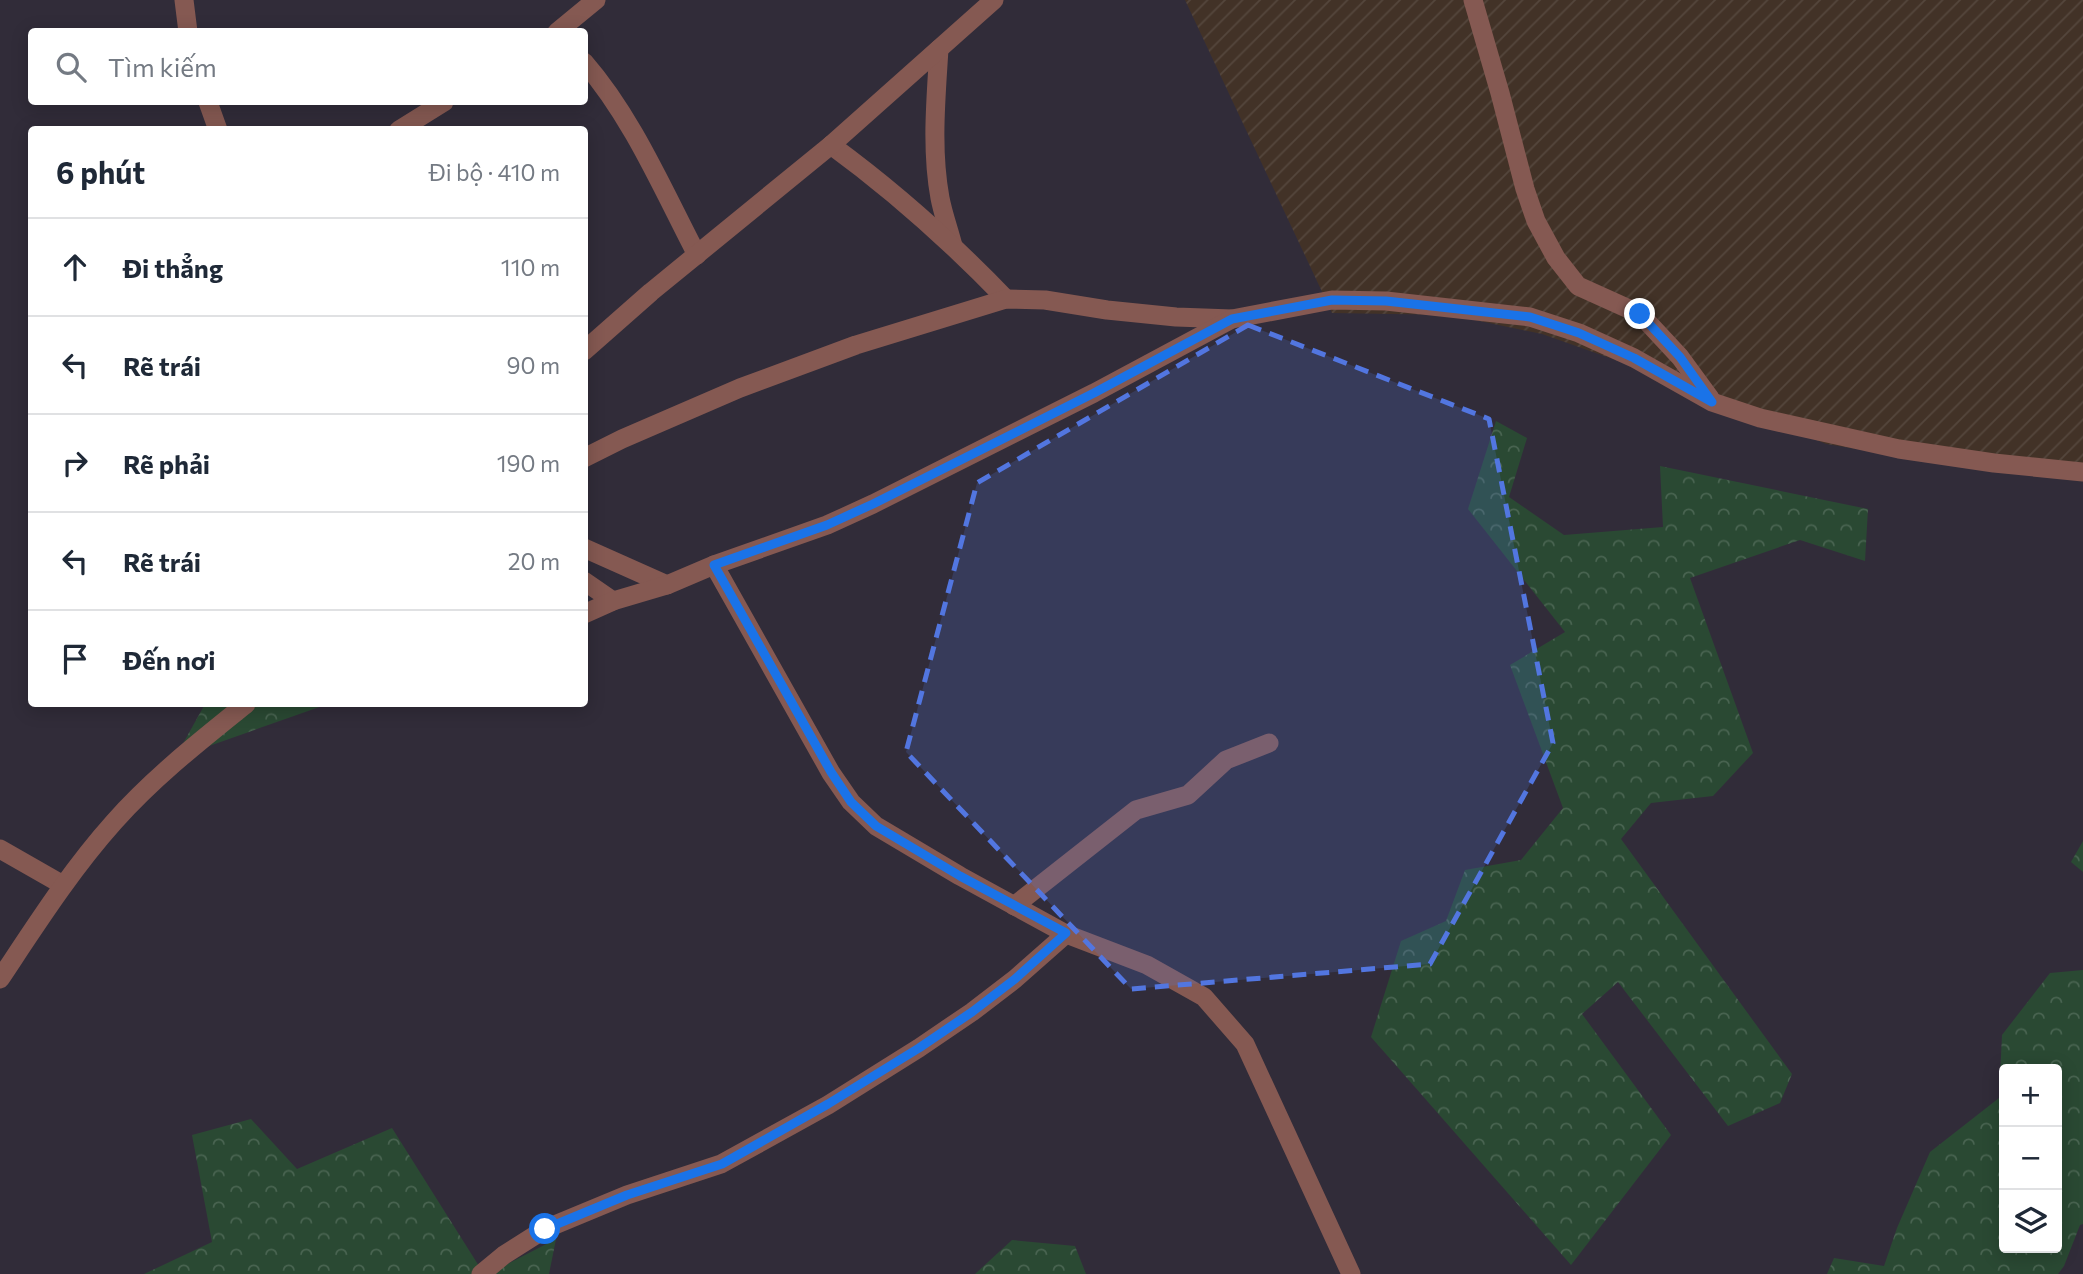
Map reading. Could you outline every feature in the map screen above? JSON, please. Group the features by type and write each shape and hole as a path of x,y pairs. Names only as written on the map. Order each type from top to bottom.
{"street":[{"path":"184,0 188,28"},
{"path":"562,28 596,0"},
{"path":"588,347 651,292 831,145 994,0"},
{"path":"1473,0 1525,189 1536,221 1556,258 1578,286 1640,314 1680,357 1712,402"},
{"path":"939,49 934,129 936,169 940,198 953,246"},
{"path":"588,66 624,116 697,255"},
{"path":"209,105 217,126"},
{"path":"405,126 439,105"},
{"path":"831,145 872,175 953,246 1006,299"},
{"path":"588,456 753,383 856,345 1006,299 1045,300 1176,317 1232,319 1332,300 1386,301 1530,317 1579,333 1634,358 1712,402 1759,418 1899,449 1994,463 2083,472"},
{"path":"588,612 827,525 1094,393 1232,319"},
{"path":"588,550 667,584"},
{"path":"714,565 831,772 851,802 876,826 1066,933 1147,965 1204,997 1245,1044 1351,1274"},
{"path":"588,585 614,601"},
{"path":"220,725 227,707"},
{"path":"0,979 63,885 114,822 160,775 242,707"},
{"path":"1014,905 1136,810 1188,795 1226,760 1269,743"},
{"path":"0,849 63,885"},
{"path":"481,1274 504,1255 545,1229 627,1195 722,1164 828,1104 972,1012 1015,979 1066,933"}],"highlighted area":[{"path":"1248,325 1489,419 1553,743 1430,964 1131,989 906,752 977,483"}],"shaded area":[{"path":"1185,0 2083,0 2083,478 1993,471 1826,444 1689,386 1542,334 1451,315 1332,313"}],"green space":[{"path":"1496,421 1527,438 1509,497 1564,535 1663,527 1660,466 1868,509 1865,561 1800,540 1690,578 1753,753 1713,796 1651,803 1621,839 1792,1074 1780,1103 1728,1126 1618,982 1582,1014 1671,1135 1571,1265 1371,1037 1401,941 1446,921 1465,870 1521,860 1563,808 1510,665 1565,632 1468,509"},
{"path":"203,707 320,707 175,758"},
{"path":"2083,841 2083,872 2071,862"},
{"path":"2083,970 2083,1224 2080,1225 2064,1266 2058,1274 1827,1274 1834,1258 1884,1266 1897,1228 1930,1152 1999,1098 1999,1253 2062,1253 2062,1064 2001,1064 2002,1035 2050,973"},
{"path":"251,1119 297,1169 392,1128 484,1274 144,1274 212,1242 192,1135"},
{"path":"556,1239 549,1274 488,1274"},
{"path":"1012,1240 1075,1246 1086,1274 975,1274"}],"route":[{"path":"545,1229 627,1195 722,1164 828,1104 972,1012 1015,979 1066,933 960,876 876,826 851,802 831,772 714,565 827,525 873,504 1094,393 1232,319 1332,300 1386,301 1530,317 1579,333 1634,358 1712,402 1680,357 1640,314"}]}
